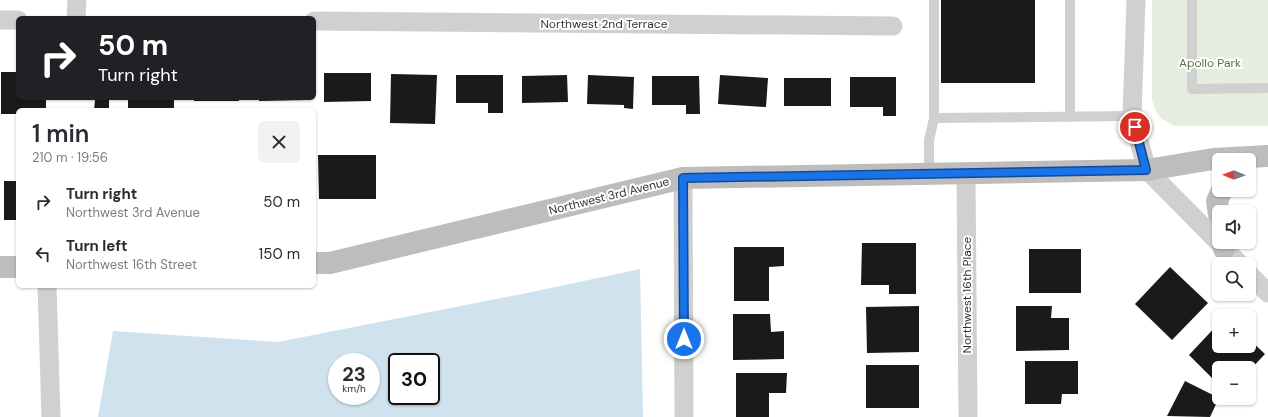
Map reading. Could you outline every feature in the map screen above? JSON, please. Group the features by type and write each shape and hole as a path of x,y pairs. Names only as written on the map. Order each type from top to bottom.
{"street":[{"path":"76,16 77,0"},
{"path":"1136,0 1132,116 1146,170 1212,233"},
{"path":"0,20 16,20"},
{"name":"Northwest 2nd Terrace","path":"316,21 893,26"},
{"name":"Northwest 3rd Avenue","path":"1256,157 1268,156"},
{"name":"Northwest 3rd Avenue","path":"316,264 330,263 683,178 1146,170 1212,158"},
{"name":"Northwest 16th Place","path":"966,173 968,417"},
{"path":"683,178 684,417"},
{"path":"1227,249 1234,257"},
{"path":"0,267 16,267"},
{"path":"1256,281 1268,293"},
{"path":"47,288 50,417"}],"lane":[{"path":"929,173 928,141 934,118 934,0"},
{"path":"1070,0 1070,117"},
{"path":"1192,0 1192,89 1268,88"},
{"path":"934,118 1132,116"}],"green space":[{"name":"Apollo Park","path":"1152,0 1268,0 1268,126 1175,126 1160,116 1152,100"}],"water":[{"path":"640,269 643,417 98,417 113,331 278,342"}],"building":[{"path":"941,0 1035,0 1035,83 941,83"},
{"path":"1,72 16,72 16,100 46,100 46,108 16,108 16,114 1,114"},
{"path":"324,73 371,73 371,101 324,102"},
{"path":"391,74 437,75 435,124 390,123"},
{"path":"456,75 503,75 503,113 488,113 488,103 456,103"},
{"path":"567,75 568,102 522,103 522,76"},
{"path":"588,75 634,77 633,109 624,108 624,105 587,104"},
{"path":"720,75 768,78 766,107 718,104"},
{"path":"652,76 699,76 700,114 686,114 686,105 652,105"},
{"path":"850,77 896,77 896,116 883,116 883,107 850,107"},
{"path":"784,78 831,78 831,106 784,106"},
{"path":"95,100 109,100 109,108 94,108"},
{"path":"128,100 174,100 174,108 128,108"},
{"path":"194,100 239,100 239,101"},
{"path":"259,100 306,100 259,101"},
{"path":"318,155 376,155 376,199 319,199"},
{"path":"4,181 16,181 16,220 4,220"},
{"path":"862,243 916,243 916,294 889,294 889,285 861,285"},
{"path":"734,247 784,247 784,266 769,267 769,301 734,301"},
{"path":"1029,249 1081,249 1081,293 1029,293"},
{"path":"1170,267 1208,303 1172,340 1135,304"},
{"path":"919,306 919,352 867,353 866,307"},
{"path":"1016,306 1052,306 1051,318 1069,318 1069,350 1016,351"},
{"path":"733,314 770,314 771,332 784,331 784,359 733,360"},
{"path":"1212,330 1212,353 1256,353 1256,346 1265,354 1256,364 1256,361 1212,361 1212,378 1189,355"},
{"path":"1025,361 1078,361 1078,394 1062,394 1061,404 1025,404"},
{"path":"866,365 919,365 919,408 866,408"},
{"path":"736,373 787,373 786,393 769,393 769,417 736,417"},
{"path":"1185,381 1212,394 1212,405 1216,405 1210,417 1167,416"}],"route":[{"path":"684,339 683,178 1146,170 1135,127"}]}
